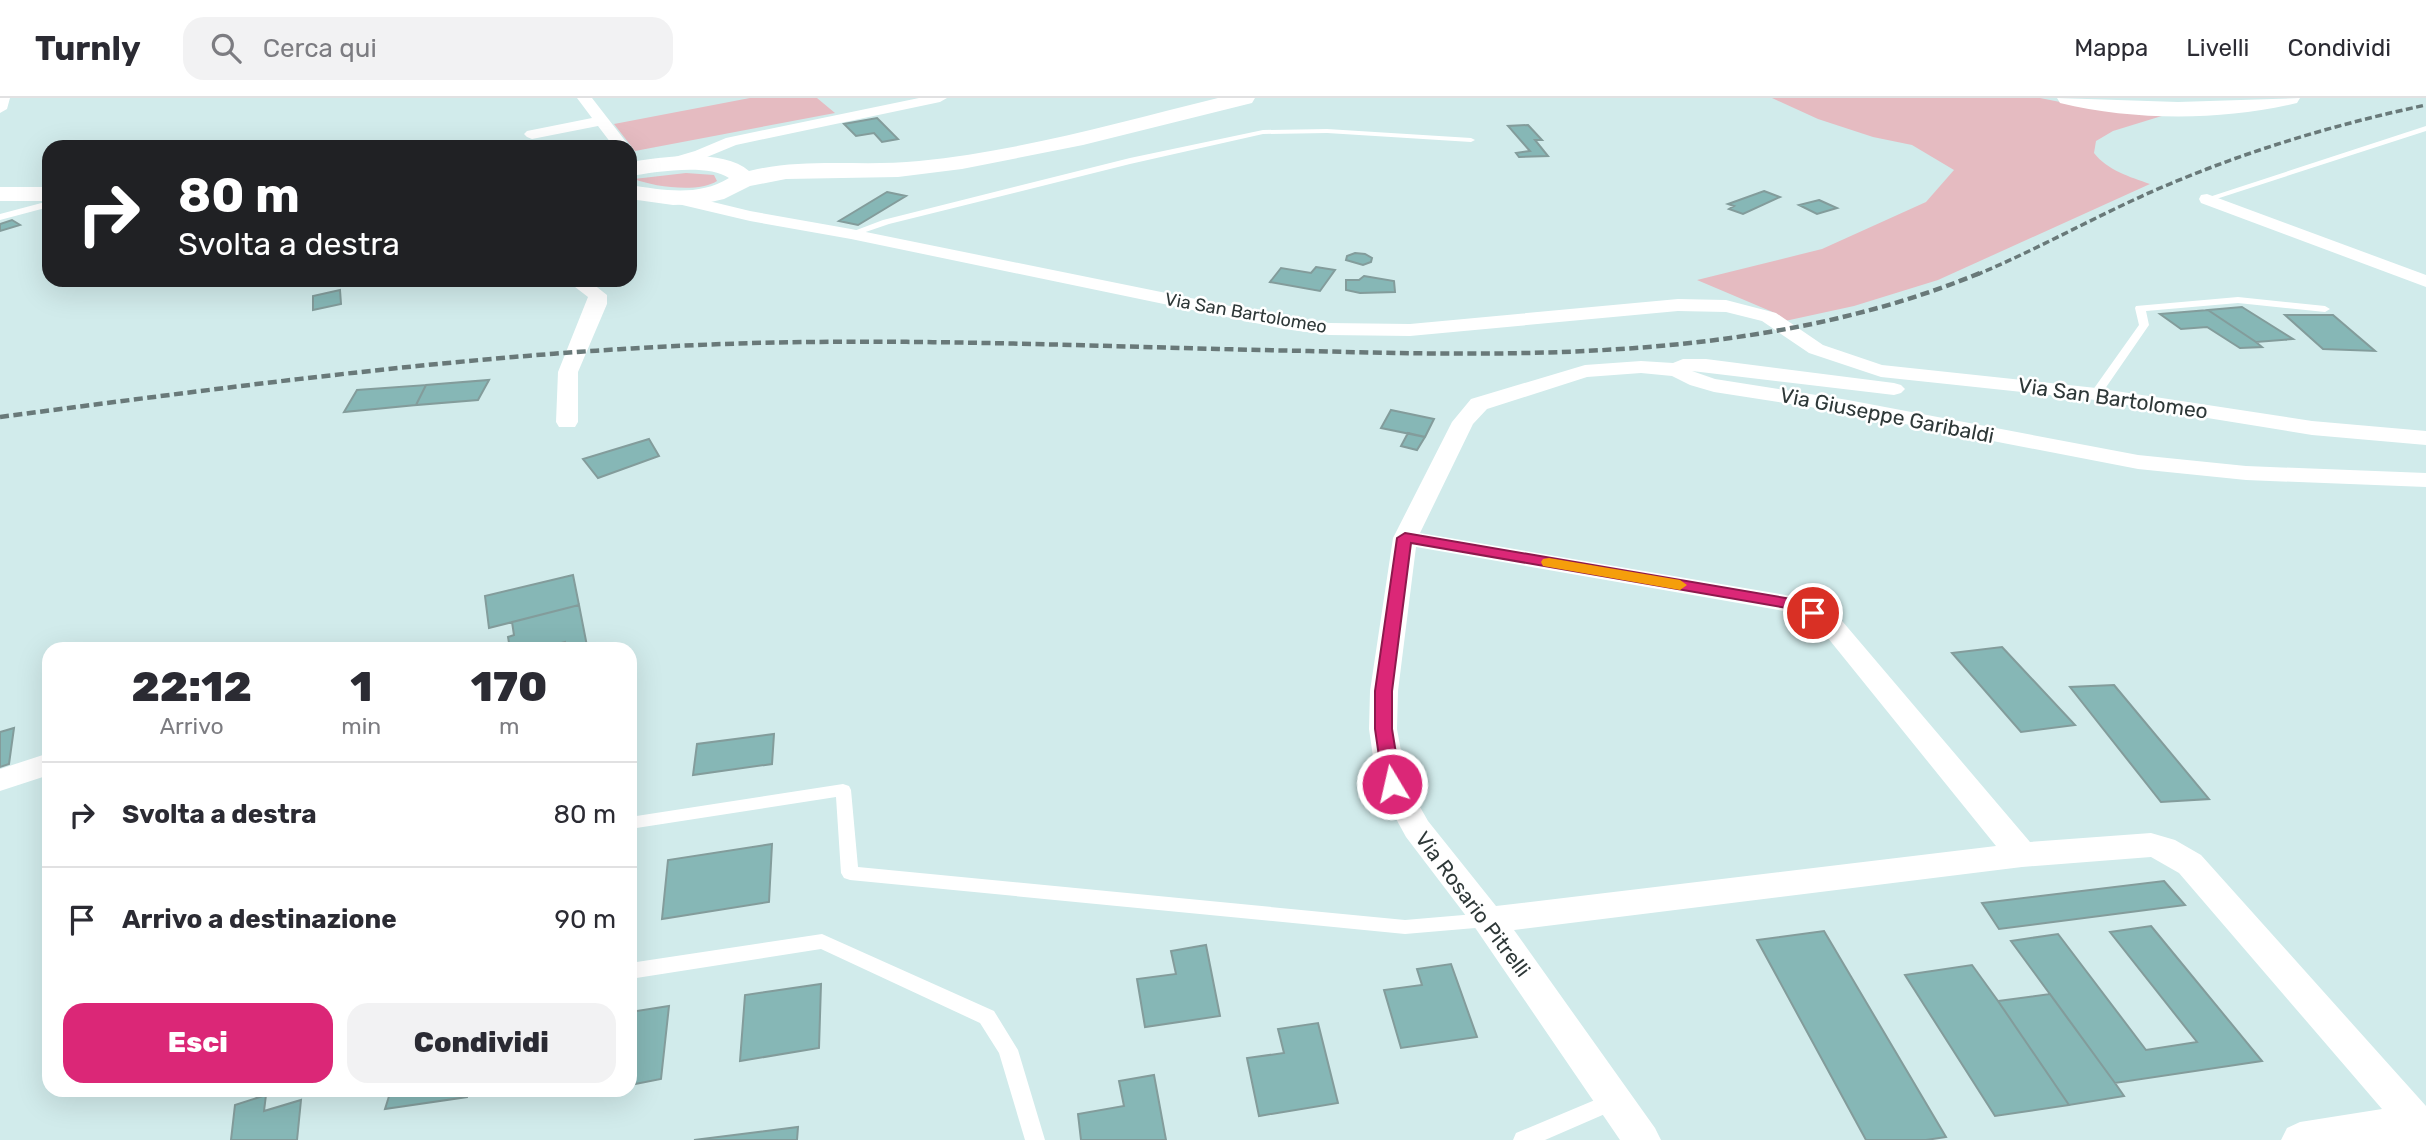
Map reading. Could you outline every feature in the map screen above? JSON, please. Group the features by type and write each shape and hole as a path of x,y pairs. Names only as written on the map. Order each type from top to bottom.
{"main road":[{"path":"887,165 997,150 1199,98"},
{"path":"648,167 733,174 794,169 901,169 946,164 1016,153 1244,98"},
{"path":"2068,98 2166,109 2253,105 2288,98"},
{"path":"637,193 684,200 712,194 733,174 806,163 946,164"},
{"path":"0,194 42,194"}],"street":[{"path":"0,109 3,98"},
{"path":"584,98 617,140"},
{"path":"648,167 701,154 731,141 940,98"},
{"path":"532,134 603,121"},
{"path":"731,141 718,152 718,156 733,174 734,196 740,207 765,218"},
{"path":"2207,199 2426,281"},
{"name":"Via San Bartolomeo","path":"684,200 1284,323 1328,329 1410,330 1698,304 1740,308 1773,319 1804,342 1838,359 1881,371 2096,394 2312,428 2426,438"},
{"path":"567,422 568,372 588,327 598,295 586,287"},
{"name":"Via Giuseppe Garibaldi","path":"1996,382 1982,394 1964,396 1706,365 1683,365 1678,370 1687,378 1709,384 1829,402 2013,439 2185,468 2426,480"},
{"name":"Via Rosario Pitrelli","path":"1642,1140 1488,920 1417,829 1392,784 1384,729 1384,691 1405,538 1463,422 1479,404 1585,371 1642,367 1678,370"},
{"path":"1405,538 1797,605 1828,621 2022,855"},
{"path":"0,780 42,766"},
{"path":"1488,920 2022,855 2151,845 2190,864 2421,1127"},
{"path":"2300,1140 2421,1127"}],"lane":[{"path":"2207,199 2426,128"},
{"path":"851,234 886,222 1130,161 1263,132 1327,131 1471,139"},
{"path":"0,217 42,206"},
{"path":"2096,394 2144,325 2140,308 2238,300 2325,309"},
{"path":"637,822 844,790 850,873 1405,927 1488,920"},
{"path":"637,970 822,941 987,1017 1008,1051 1035,1140"},
{"path":"1523,1140 1614,1101"}],"shaded area":[{"path":"750,98 817,98 835,113 637,151 637,140 626,140 614,124"},
{"path":"1772,98 2040,98 2080,106 2165,115 2113,131 2096,141 2094,153 2105,164 2150,184 1938,280 1854,306 1785,321 1775,313 1697,280 1822,249 1926,202 1954,170 1912,145 1873,137 1818,119"},
{"path":"686,173 714,175 717,181 699,187 676,188 637,179"}],"building":[{"path":"877,118 898,139 882,142 874,133 856,136 844,124"},
{"path":"1528,125 1542,140 1535,140 1548,156 1519,157 1516,153 1530,151 1508,126"},
{"path":"1764,191 1780,197 1743,214 1729,209 1734,206 1728,204"},
{"path":"887,192 906,196 858,225 839,221"},
{"path":"1819,200 1837,208 1817,214 1799,205"},
{"path":"12,220 20,225 0,231 0,224"},
{"path":"1365,254 1372,258 1371,262 1363,265 1346,260 1347,256"},
{"path":"1316,267 1335,270 1320,291 1270,282 1281,268 1311,273"},
{"path":"1364,276 1394,281 1395,292 1360,293 1346,290 1346,280 1359,280"},
{"path":"340,290 341,304 313,310 313,296"},
{"path":"2242,307 2293,339 2256,342 2208,310"},
{"path":"2208,310 2262,347 2240,348 2207,327 2181,329 2160,314"},
{"path":"2285,315 2333,315 2375,351 2323,349"},
{"path":"489,380 478,400 416,405 426,385"},
{"path":"426,385 416,405 344,412 357,390"},
{"path":"1391,410 1434,419 1425,437 1381,428"},
{"path":"1408,433 1425,437 1417,450 1401,446"},
{"path":"649,439 659,456 598,478 583,459"},
{"path":"573,575 579,605 489,628 485,596"},
{"path":"579,605 586,642 509,642 508,637 514,635 512,622"},
{"path":"2002,647 2075,725 2021,732 1952,653"},
{"path":"2114,685 2209,799 2161,802 2070,687"},
{"path":"14,728 9,764 0,767 0,732"},
{"path":"774,734 772,764 693,775 697,744"},
{"path":"772,844 769,902 662,919 668,860"},
{"path":"2164,881 2185,905 1999,929 1982,903"},
{"path":"2151,926 2262,1061 2115,1083 2011,941 2058,934 2146,1050 2197,1042 2110,932"},
{"path":"1824,931 1946,1137 1926,1140 1866,1140 1757,940"},
{"path":"1206,945 1220,1016 1145,1027 1137,979 1176,974 1171,951"},
{"path":"1451,964 1477,1037 1401,1048 1384,990 1422,985 1417,969"},
{"path":"1972,965 2069,1105 1995,1116 1905,975"},
{"path":"821,984 819,1048 740,1061 745,995"},
{"path":"2050,994 2124,1096 2069,1105 1998,1001"},
{"path":"669,1006 661,1079 637,1084 637,1011"},
{"path":"1318,1023 1338,1103 1259,1116 1247,1058 1284,1053 1278,1029"},
{"path":"1154,1075 1166,1140 1081,1140 1078,1114 1124,1106 1119,1081"},
{"path":"266,1097 264,1111 301,1100 297,1140 231,1140 235,1105"},
{"path":"389,1097 467,1097 385,1109"},
{"path":"798,1127 797,1140 694,1140"}],"railway":[{"path":"1976,275 2141,196 2197,173 2326,129 2426,105"},
{"path":"0,417 403,367 605,350 706,345 933,342 1479,354 1649,347 1818,323 1900,302 1980,273"}],"slow traffic":[{"path":"1549,562 1680,585"}],"route":[{"path":"1392,784 1384,729 1384,691 1405,538 1797,605 1813,613"}]}
